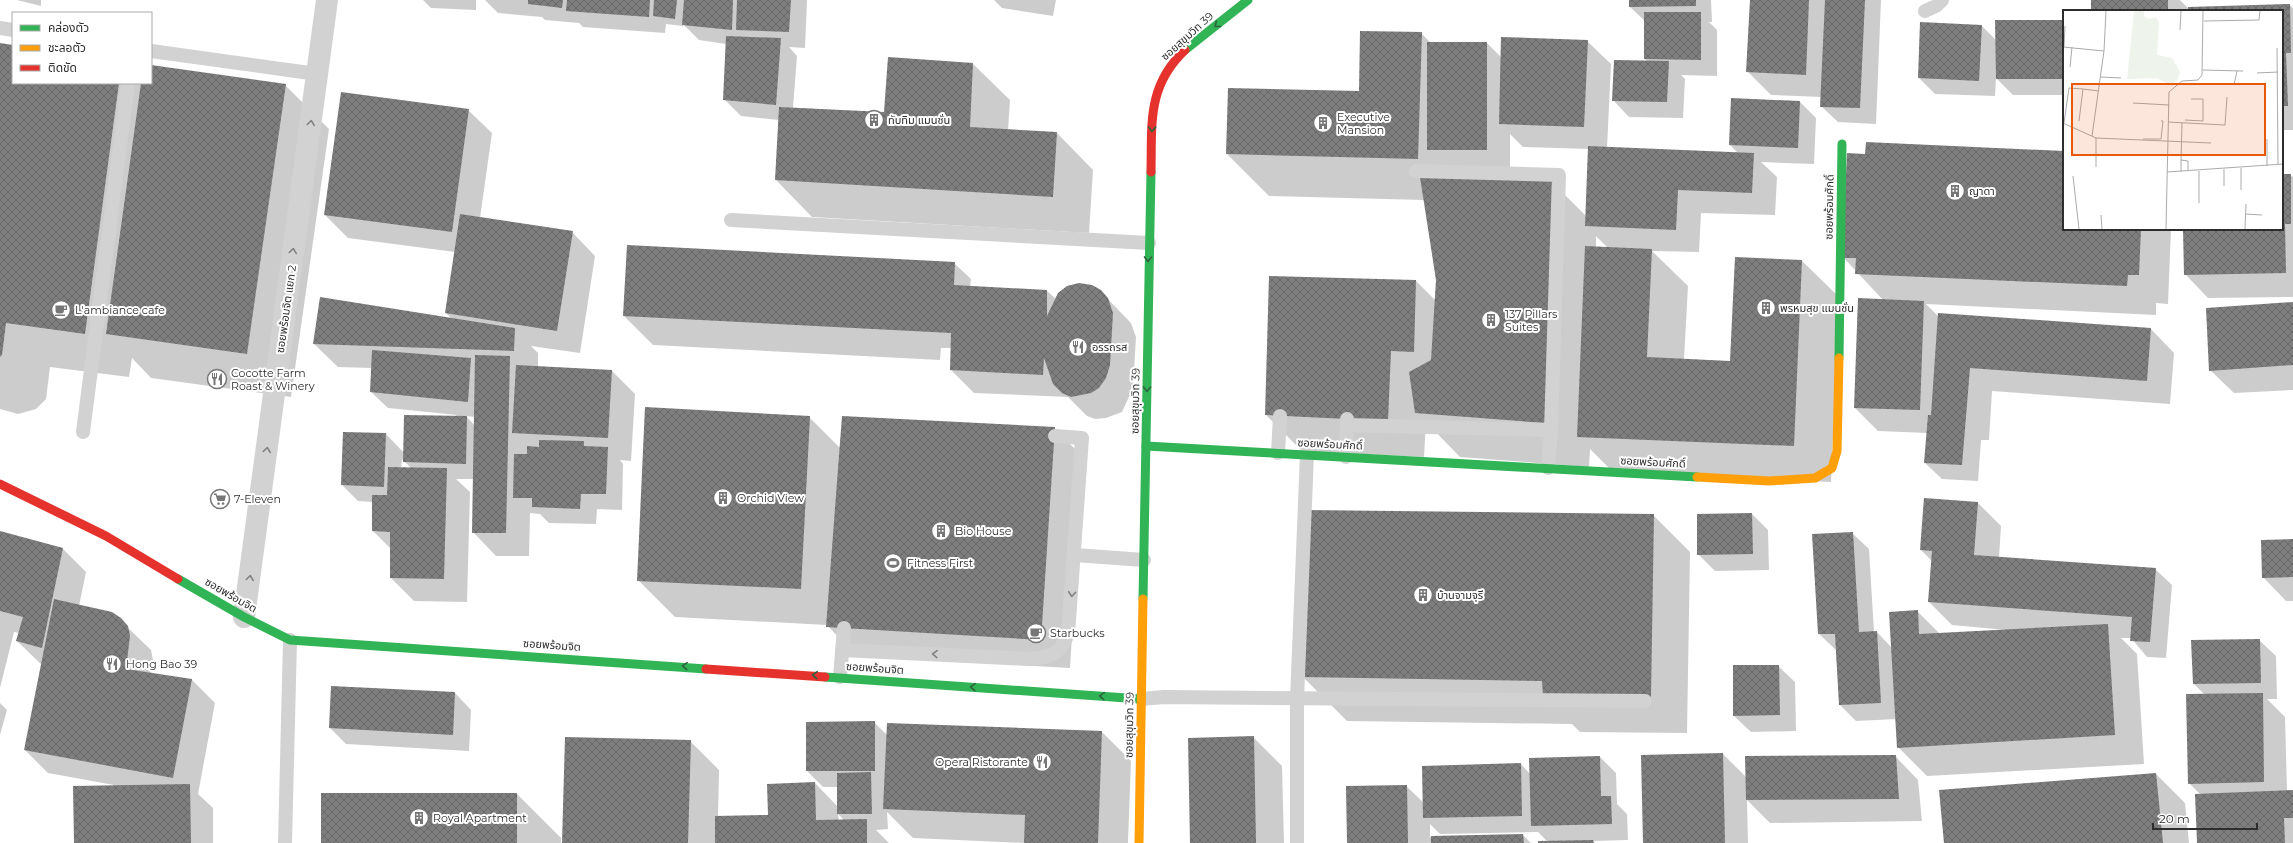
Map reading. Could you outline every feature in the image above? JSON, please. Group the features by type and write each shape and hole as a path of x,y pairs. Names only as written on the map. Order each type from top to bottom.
{"street":[{"name":"ซอยพร้อมจิต แยก 2","path":"244,617 327,0"},
{"name":"ซอยสุขุมวิท 39","path":"1139,843 1148,243 1152,120 1155,95 1163,74 1177,58 1248,0"},
{"name":"ซอยพร้อมศักดิ์","path":"1146,446 1769,481 1815,478 1832,468 1837,451 1842,144"},
{"name":"ซอยพร้อมจิต","path":"0,484 106,536 244,617 290,640 1141,699"}],"lane":[{"path":"1926,11 1936,6 1942,0"},
{"path":"0,28 12,30"},
{"path":"152,51 317,74"},
{"path":"83,432 128,84"},
{"path":"1416,171 1559,175 1551,430 1548,468"},
{"path":"731,220 1148,243"},
{"path":"1278,453 1280,416"},
{"path":"1346,457 1347,422 1531,426 1551,430"},
{"path":"842,650 1031,659 1054,654 1063,647 1068,634 1075,555 1082,438 1055,436"},
{"path":"1297,843 1297,700 1307,454"},
{"path":"1075,555 1144,560"},
{"path":"840,677 844,628"},
{"path":"285,843 290,640"},
{"path":"1141,699 1164,697 1297,700 1645,701"}],"building":[{"path":"528,0 563,0 562,8 528,4"},
{"path":"567,0 650,0 649,17 566,11"},
{"path":"654,0 677,0 675,19 653,16"},
{"path":"684,0 733,0 732,30 682,25"},
{"path":"737,0 791,0 789,32 736,30"},
{"path":"1629,0 1696,0 1696,6 1629,7"},
{"path":"1750,0 1809,0 1806,75 1746,72"},
{"path":"1825,0 1865,0 1860,108 1820,107"},
{"path":"2091,0 2168,0 2168,10 2091,10"},
{"path":"2290,4 2291,53 2286,53 2288,106 2283,106 2283,10 2188,10 2188,7"},
{"path":"1644,12 1701,12 1701,60 1644,59"},
{"path":"1995,20 2063,20 2063,79 1996,79"},
{"path":"1920,22 1982,25 1979,81 1918,78"},
{"name":"Executive Mansion","path":"1360,31 1422,32 1418,159 1226,154 1228,88 1359,91"},
{"path":"726,36 781,38 776,105 723,100"},
{"path":"1501,37 1588,40 1584,127 1499,124"},
{"path":"1427,42 1487,42 1487,150 1427,150"},
{"path":"0,43 12,45 12,84 119,84 85,334 6,323 2,355 0,357"},
{"name":"ทับทิม แมนชั่น","path":"888,57 973,63 970,127 1057,132 1053,197 775,180 779,107 884,112"},
{"path":"1614,60 1669,61 1667,102 1612,101"},
{"path":"152,65 286,84 247,354 106,334 141,84 152,84"},
{"path":"341,92 469,109 452,232 324,215"},
{"path":"1731,98 1800,101 1798,148 1729,145"},
{"name":"ญาดา","path":"1866,142 2063,151 2063,230 2141,230 2139,275 2128,275 2127,286 1855,274 1856,258 1842,258 1847,153 1865,154"},
{"path":"1588,146 1754,153 1752,193 1678,190 1676,230 1585,226"},
{"path":"2283,174 2291,174 2291,224 2285,224 2286,273 2184,275 2183,230 2283,230"},
{"name":"137 Pillars Suites","path":"1420,177 1553,181 1545,423 1415,413 1409,372 1431,360 1436,280"},
{"path":"460,214 573,231 557,331 445,313"},
{"path":"627,245 955,262 954,285 1047,290 1047,316 1058,293 1067,286 1079,283 1092,285 1101,290 1108,298 1113,313 1110,365 1106,378 1099,388 1091,393 1071,397 1062,393 1053,384 1044,358 1043,375 950,370 951,333 623,316"},
{"name":"พรหมสุข แมนชั่น","path":"1585,246 1652,249 1647,357 1730,361 1735,257 1802,260 1794,446 1577,437"},
{"path":"1269,276 1416,280 1414,352 1391,351 1388,421 1265,415"},
{"path":"320,297 515,328 514,351 313,344"},
{"path":"1858,298 1924,301 1920,410 1854,408"},
{"path":"2293,302 2293,365 2209,371 2206,308"},
{"path":"1938,313 2151,328 2147,381 1970,368 1962,465 1924,463 1928,415 1931,415"},
{"path":"372,350 471,358 468,402 370,392"},
{"path":"475,355 510,356 506,533 472,533"},
{"path":"516,365 612,370 608,438 512,433"},
{"name":"Orchid View","path":"645,407 810,416 801,589 637,581"},
{"path":"404,415 467,416 466,464 403,462"},
{"name":"Bio House","path":"842,416 1055,427 1041,640 826,627"},
{"path":"343,432 386,433 384,487 341,485"},
{"path":"539,440 584,441 584,446 608,447 606,494 581,494 580,509 532,507 532,498 513,498 514,454 527,454 527,446 539,447"},
{"path":"388,467 447,468 444,579 390,578 390,532 372,531 372,495 387,495"},
{"path":"1924,498 1978,502 1974,555 2156,568 2150,642 2130,641 2132,617 1928,602 1932,551 1920,550"},
{"name":"บ้านจามจุรี","path":"1305,510 1654,514 1651,697 1543,696 1542,681 1302,677"},
{"path":"1752,513 1753,554 1697,555 1697,514"},
{"path":"0,531 63,548 42,648 16,641 23,617 0,611"},
{"path":"1853,532 1859,632 1877,631 1881,703 1839,705 1835,634 1818,634 1812,534"},
{"path":"2293,539 2293,577 2262,578 2261,540"},
{"path":"54,599 112,612 121,618 128,626 130,636 126,669 192,679 173,778 24,750"},
{"path":"1918,610 1919,634 2108,624 2115,735 1897,748 1889,612"},
{"path":"2260,639 2261,683 2193,684 2191,640"},
{"path":"1733,665 1779,665 1780,715 1733,716"},
{"path":"331,686 455,692 453,735 329,728"},
{"path":"2263,693 2264,782 2188,784 2186,694"},
{"path":"875,721 875,771 806,771 806,722"},
{"path":"887,723 1102,731 1098,843 1024,843 1025,815 883,809"},
{"path":"1254,736 1256,843 1190,843 1188,738"},
{"path":"565,737 691,740 688,843 562,843"},
{"path":"1723,753 1725,843 1643,843 1641,755"},
{"path":"1896,755 1899,799 1746,800 1745,756"},
{"path":"1600,756 1601,796 1611,796 1612,824 1531,826 1529,758"},
{"path":"1521,763 1522,816 1423,818 1422,766"},
{"path":"871,772 872,814 837,814 837,773"},
{"path":"2156,773 2163,843 1944,843 1939,790"},
{"path":"815,782 816,820 867,819 867,843 715,843 715,816 768,815 767,784"},
{"path":"190,784 191,843 74,843 73,786"},
{"path":"1407,785 1408,843 1347,843 1346,786"},
{"path":"2293,790 2293,818 2284,818 2285,843 2197,843 2195,794"},
{"name":"Royal Apartment","path":"321,793 517,793 517,843 321,843"},
{"path":"1523,834 1524,843 1431,843 1431,836"},
{"path":"1593,840 1594,843 1538,843 1538,841"}],"traffic: fast":[{"path":"1185,50 1248,0"},
{"path":"1839,358 1842,144"},
{"path":"1143,599 1151,172"},
{"path":"1146,446 1697,477"},
{"path":"178,579 244,617 290,640 706,669"},
{"path":"825,677 1141,699"}],"traffic: slow":[{"path":"1697,477 1769,481 1815,478 1832,468 1837,451 1839,358"},
{"path":"1139,843 1143,599"}],"traffic: jam":[{"path":"1151,172 1151,137 1154,106 1164,77 1185,50"},
{"path":"0,484 106,536 178,579"},
{"path":"706,669 825,677"}],"place":[{"name":"ทับทิม แมนชั่น","path":"874,120"},
{"name":"Executive Mansion","path":"1323,123"},
{"name":"ญาดา","path":"1955,191"},
{"name":"พรหมสุข แมนชั่น","path":"1766,308"},
{"name":"L'ambiance cafe","path":"61,310"},
{"name":"137 Pillars Suites","path":"1491,320"},
{"name":"อรรถรส","path":"1078,347"},
{"name":"Cocotte Farm Roast & Winery","path":"217,379"},
{"name":"Orchid View","path":"723,498"},
{"name":"7-Eleven","path":"220,499"},
{"name":"Bio House","path":"941,531"},
{"name":"Fitness First","path":"893,563"},
{"name":"บ้านจามจุรี","path":"1423,595"},
{"name":"Starbucks","path":"1036,633"},
{"name":"Hong Bao 39","path":"112,664"},
{"name":"Opera Ristorante","path":"1042,762"},
{"name":"Royal Apartment","path":"419,818"}]}
